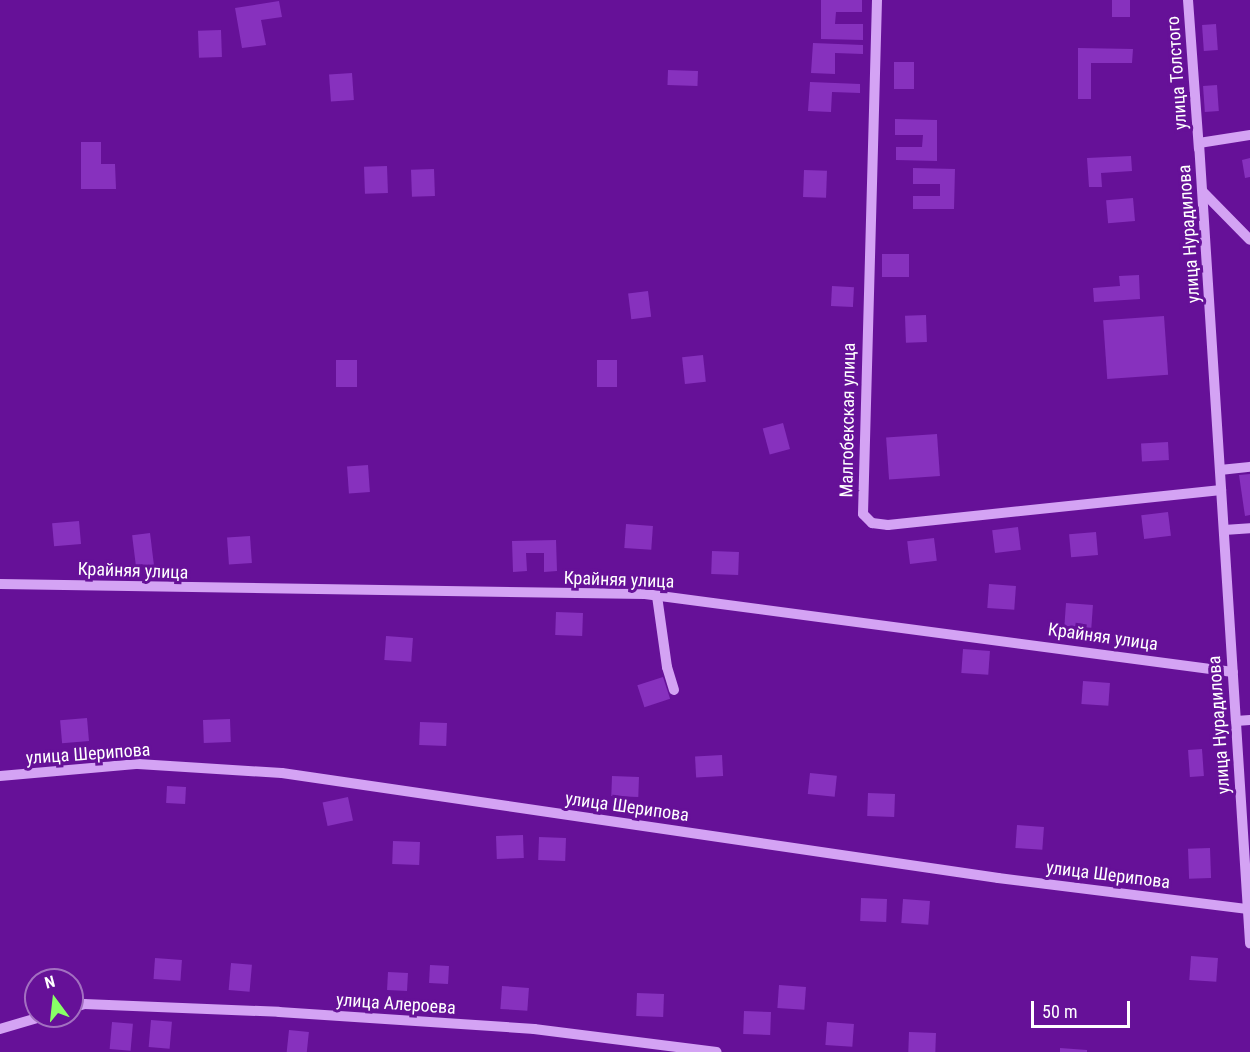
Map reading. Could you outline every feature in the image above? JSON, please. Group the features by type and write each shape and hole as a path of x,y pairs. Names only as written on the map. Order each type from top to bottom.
{"street":[{"name":"Малгобекская улица","path":"876,0 863,514 872,523 888,525 1221,490"},
{"name":"улица Толстого","path":"1188,0 1199,143"},
{"path":"1199,143 1250,135"},
{"name":"улица Нурадилова","path":"1199,143 1220,470"},
{"name":"улица Нурадилова","path":"1199,143 1250,943"},
{"path":"1203,192 1250,240"},
{"path":"1220,470 1250,466"},
{"path":"1224,531 1250,528"},
{"name":"Крайняя улица","path":"0,584 657,596 1233,672"},
{"path":"657,596 666,668 674,690"},
{"path":"1236,721 1250,720"},
{"name":"улица Шерипова","path":"0,776 138,764 282,773 998,878 1248,909"},
{"name":"улица Алероева","path":"84,1004 279,1012 510,1028 717,1052"},
{"path":"0,1029 24,1022"}],"building":[{"path":"821,0 862,0 862,12 836,12 835,24 863,24 863,40 821,39"},
{"path":"1112,0 1130,0 1130,17 1112,17"},
{"path":"279,1 282,17 261,20 266,45 242,48 235,8"},
{"path":"1216,24 1218,50 1204,51 1202,25"},
{"path":"221,30 222,57 199,58 198,31"},
{"path":"813,43 863,45 863,54 835,53 835,74 811,73"},
{"path":"1078,48 1133,49 1132,63 1091,63 1091,99 1078,99"},
{"path":"894,62 914,62 914,89 894,89"},
{"path":"668,70 698,71 697,86 667,85"},
{"path":"352,73 354,100 331,102 329,75"},
{"path":"810,82 860,84 860,93 832,92 831,112 808,111"},
{"path":"1217,85 1219,111 1205,112 1203,86"},
{"path":"895,119 937,120 937,161 896,160 896,147 922,147 923,135 895,135"},
{"path":"81,142 101,142 101,164 115,164 116,189 81,189"},
{"path":"1131,156 1132,171 1101,173 1102,187 1089,187 1087,158"},
{"path":"1250,158 1250,177 1245,178 1242,160"},
{"path":"387,166 388,193 365,194 364,167"},
{"path":"913,168 955,169 954,209 913,209 913,196 940,196 940,184 913,184"},
{"path":"434,169 435,196 412,197 411,170"},
{"path":"804,170 827,171 826,198 803,197"},
{"path":"1133,198 1135,221 1108,223 1106,200"},
{"path":"882,254 909,254 909,277 882,277"},
{"path":"1139,275 1140,299 1094,302 1093,288 1120,286 1119,276"},
{"path":"832,286 854,287 853,307 831,306"},
{"path":"648,291 651,317 631,319 628,293"},
{"path":"926,315 927,342 906,343 905,316"},
{"path":"1164,316 1168,375 1107,379 1103,320"},
{"path":"703,355 706,382 685,384 682,357"},
{"path":"336,360 357,360 357,387 336,387"},
{"path":"597,360 617,360 617,387 597,387"},
{"path":"783,423 790,449 770,455 763,428"},
{"path":"937,434 940,476 889,479 886,438"},
{"path":"1168,442 1169,460 1142,461 1141,443"},
{"path":"368,465 370,492 349,493 347,466"},
{"path":"1250,474 1250,515 1245,516 1239,475"},
{"path":"1168,512 1171,536 1144,539 1141,515"},
{"path":"79,521 81,544 54,546 52,523"},
{"path":"626,524 653,526 651,550 624,548"},
{"path":"1018,527 1021,550 995,553 992,530"},
{"path":"1096,532 1098,555 1071,557 1069,534"},
{"path":"150,533 154,565 136,567 132,535"},
{"path":"250,536 252,563 229,565 227,538"},
{"path":"934,538 937,561 910,564 907,541"},
{"path":"556,540 557,571 544,572 544,553 526,553 527,571 513,572 512,541"},
{"path":"712,551 739,552 738,575 711,574"},
{"path":"989,584 1016,586 1014,610 987,608"},
{"path":"1066,603 1093,605 1091,628 1064,626"},
{"path":"556,612 583,613 582,636 555,635"},
{"path":"386,636 413,638 411,662 384,660"},
{"path":"963,649 990,651 988,675 961,673"},
{"path":"663,677 670,699 644,707 637,685"},
{"path":"1083,681 1110,683 1108,706 1081,704"},
{"path":"87,718 89,741 62,743 60,720"},
{"path":"230,719 231,742 204,743 203,720"},
{"path":"420,722 447,723 446,746 419,745"},
{"path":"1202,749 1204,776 1190,777 1188,750"},
{"path":"722,755 723,776 696,777 695,756"},
{"path":"810,773 837,776 835,797 808,794"},
{"path":"612,776 639,777 638,797 611,796"},
{"path":"167,786 186,787 185,804 166,803"},
{"path":"868,793 895,794 894,817 867,816"},
{"path":"348,797 353,820 328,826 323,802"},
{"path":"1017,825 1044,827 1042,850 1015,848"},
{"path":"523,835 524,858 497,859 496,836"},
{"path":"539,837 566,838 565,861 538,860"},
{"path":"393,841 420,842 419,865 392,864"},
{"path":"1210,848 1211,878 1189,879 1188,849"},
{"path":"861,898 887,899 886,922 860,921"},
{"path":"903,899 930,901 928,925 901,923"},
{"path":"1191,956 1218,958 1216,982 1189,980"},
{"path":"155,958 182,960 180,981 154,979"},
{"path":"231,963 252,965 250,992 229,990"},
{"path":"430,965 449,966 448,984 429,983"},
{"path":"388,972 408,973 407,991 387,990"},
{"path":"779,985 806,987 804,1010 777,1008"},
{"path":"502,986 529,988 527,1011 500,1009"},
{"path":"637,993 664,994 663,1017 636,1016"},
{"path":"744,1011 771,1012 770,1035 743,1034"},
{"path":"151,1020 172,1022 170,1049 149,1047"},
{"path":"112,1022 133,1024 131,1051 110,1049"},
{"path":"827,1022 854,1024 852,1047 825,1045"},
{"path":"289,1030 309,1032 307,1052 287,1052"},
{"path":"909,1032 936,1033 935,1052 908,1052"},
{"path":"1060,1048 1087,1050 1087,1052 1060,1052"}]}
